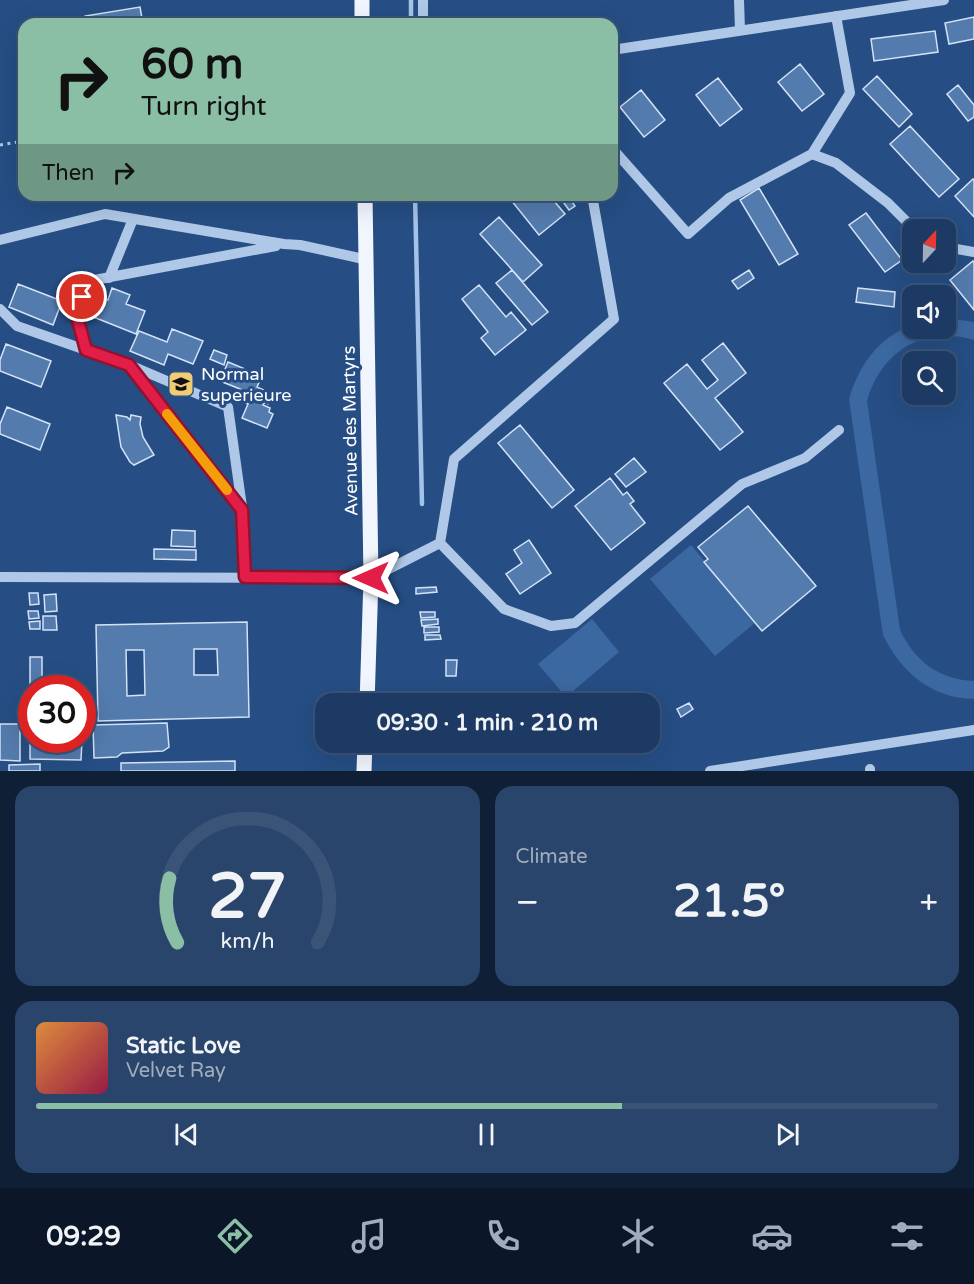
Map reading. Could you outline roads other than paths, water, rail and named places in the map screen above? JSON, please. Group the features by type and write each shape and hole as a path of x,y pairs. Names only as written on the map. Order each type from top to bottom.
{"main road":[{"path":"362,0 362,18"},
{"name":"Avenue des Martyrs","path":"366,201 371,578 366,693"},
{"path":"364,771 365,753"}],"street":[{"path":"423,0 423,18"},
{"path":"740,0 740,30"},
{"path":"618,49 944,0"},
{"path":"618,155 688,234 729,198 812,154 850,93 836,16"},
{"path":"812,154 836,163 888,203 904,219"},
{"path":"440,543 454,459 614,319 593,201"},
{"path":"0,240 105,214 300,245 368,260"},
{"path":"109,278 132,219"},
{"path":"86,350 76,313 89,281 284,244"},
{"path":"956,249 974,252"},
{"path":"0,309 17,326 129,365 228,407 242,510 245,577"},
{"path":"129,365 242,510"},
{"path":"440,543 504,609 551,627 575,624 742,484 805,458 839,430"},
{"path":"0,577 371,578 440,543"},
{"path":"710,771 974,730"}],"waterway":[{"path":"411,0 411,18"},
{"path":"415,201 422,504"}],"place":[{"name":"Normal superieure","path":"181,384"}]}
